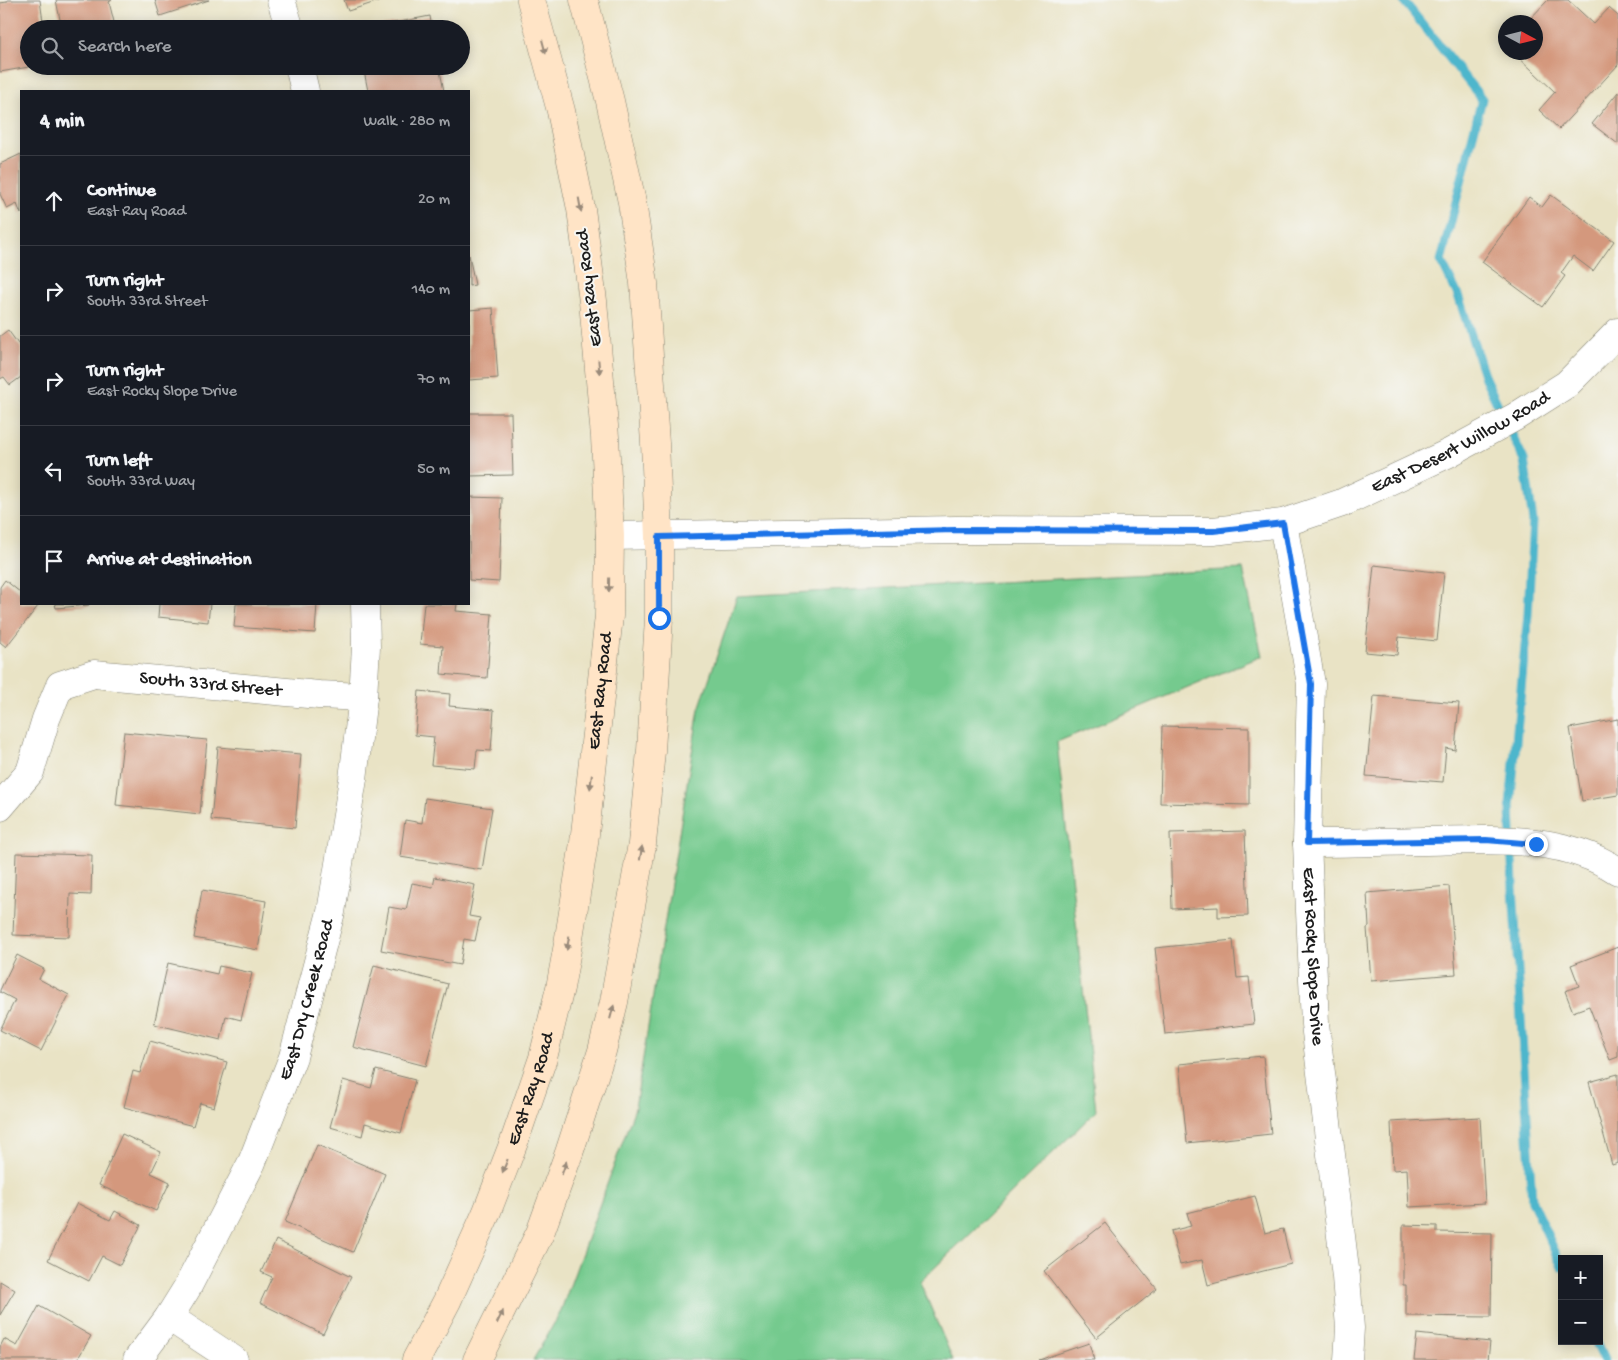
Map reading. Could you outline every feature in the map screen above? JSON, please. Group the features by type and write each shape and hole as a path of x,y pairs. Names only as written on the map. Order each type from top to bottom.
{"main road":[{"name":"East Ray Road","path":"416,1360 447,1301 486,1214 514,1142 543,1058 560,988 584,843 609,616 610,536 605,437 593,301 581,209 561,111 531,0"},
{"path":"478,1360 540,1233 575,1135 602,1051 614,1002 642,844 651,751 659,618 659,537 655,443 644,283 632,202 610,101 584,0"}],"street":[{"path":"281,0 287,20"},
{"path":"301,75 305,90"},
{"name":"East Desert Willow Road","path":"1283,523 1342,502 1450,453 1515,417 1567,384 1618,332"},
{"path":"610,536 659,537 956,530 1213,531 1283,523"},
{"name":"East Rocky Slope Drive","path":"1283,523 1311,684 1307,843 1315,1024 1346,1278 1350,1328 1348,1360"},
{"name":"East Dry Creek Road","path":"137,1360 169,1317 187,1288 252,1162 292,1057 331,912 353,779 363,698 366,647 365,605"},
{"name":"South 33rd Street","path":"0,807 30,772 46,720 60,685 94,674 363,698"},
{"path":"1307,843 1486,840 1536,844 1573,850 1601,860 1618,871"},
{"path":"169,1317 234,1360"}],"green space":[{"path":"1243,569 1262,656 1057,742 1096,1111 920,1282 953,1360 533,1360 560,1313 635,1108 699,709 737,596"}],"building":[{"path":"7,0 40,0 43,20 20,20 20,69 0,72 0,3 7,2"},
{"path":"56,0 112,0 109,2 114,20 60,20"},
{"path":"155,0 209,0 160,16"},
{"path":"344,0 382,0 348,11"},
{"path":"1548,0 1568,0 1594,24 1609,8 1618,16 1618,65 1559,129 1539,110 1555,92 1521,60 1543,60 1543,15 1534,15"},
{"path":"430,16 431,20 409,20"},
{"path":"365,75 441,75 444,90 368,90"},
{"path":"1618,92 1618,144 1592,124"},
{"path":"20,154 20,212 17,204 7,209 0,194 0,164"},
{"path":"1551,195 1614,241 1593,271 1573,256 1561,273 1565,276 1543,307 1482,262 1529,197 1542,207"},
{"path":"470,260 475,285 470,286"},
{"path":"493,308 498,378 470,380 470,310"},
{"path":"8,330 20,347 20,378 10,385 4,377 0,379 0,336"},
{"path":"470,413 511,413 513,475 470,476"},
{"path":"470,497 502,498 499,582 470,580"},
{"path":"1374,565 1444,573 1437,641 1399,637 1397,655 1365,652"},
{"path":"5,580 20,592 20,605 38,606 6,647 0,642 0,587"},
{"path":"55,605 89,605 56,608"},
{"path":"159,605 210,605 208,622 158,617"},
{"path":"236,605 317,605 315,633 234,627"},
{"path":"424,605 457,605 456,611 492,614 487,678 441,674 443,646 420,644"},
{"path":"419,691 450,694 449,706 494,710 491,751 477,750 475,769 431,765 434,737 415,735"},
{"path":"1374,696 1459,703 1455,750 1446,748 1443,782 1366,776"},
{"path":"1618,719 1618,795 1582,801 1570,728"},
{"path":"1162,726 1249,728 1249,805 1160,803"},
{"path":"124,732 207,740 200,814 116,805"},
{"path":"218,747 301,754 295,828 211,820"},
{"path":"425,798 492,808 482,870 400,857 405,820 422,823"},
{"path":"1245,831 1248,916 1218,917 1218,907 1172,909 1170,833"},
{"path":"16,853 92,855 91,895 70,894 69,937 13,935"},
{"path":"435,877 475,885 469,916 480,918 475,941 464,939 460,965 381,950 389,907 406,910 412,883 433,887"},
{"path":"1449,886 1456,974 1371,981 1367,928 1369,927 1367,893"},
{"path":"202,890 266,901 258,950 194,938"},
{"path":"1233,940 1237,978 1249,977 1254,1024 1165,1034 1155,948"},
{"path":"1618,947 1618,1057 1610,1060 1589,1006 1573,1012 1565,991 1579,986 1571,965"},
{"path":"17,955 44,969 39,979 69,995 41,1051 0,1030 15,1000 0,992 0,990"},
{"path":"168,963 217,974 219,966 252,973 241,1020 226,1016 221,1040 154,1024"},
{"path":"374,965 448,984 426,1066 353,1047"},
{"path":"150,1041 227,1062 214,1107 200,1103 193,1126 124,1107 133,1071 140,1073"},
{"path":"1263,1056 1271,1134 1187,1143 1179,1064"},
{"path":"376,1070 415,1080 401,1133 365,1123 362,1136 330,1127 343,1080 371,1088"},
{"path":"1618,1074 1618,1163 1612,1165 1589,1082"},
{"path":"1480,1117 1485,1203 1409,1207 1407,1169 1393,1170 1391,1122"},
{"path":"122,1134 161,1152 151,1173 170,1182 156,1211 99,1185"},
{"path":"317,1145 385,1174 353,1252 285,1222"},
{"path":"1255,1196 1265,1233 1283,1229 1291,1264 1208,1285 1202,1260 1180,1265 1171,1231 1191,1226 1187,1213"},
{"path":"77,1203 110,1220 115,1211 141,1225 120,1265 102,1256 89,1281 48,1260"},
{"path":"1105,1223 1157,1289 1096,1338 1044,1271"},
{"path":"1403,1225 1437,1226 1437,1232 1492,1233 1491,1317 1406,1316 1406,1285 1403,1285"},
{"path":"276,1240 351,1277 323,1334 260,1303 272,1277 261,1272"},
{"path":"0,1281 15,1290 0,1315"},
{"path":"39,1306 91,1336 77,1360 0,1360 0,1347 4,1339 17,1346"},
{"path":"1417,1334 1490,1342 1488,1360 1414,1360"},
{"path":"1089,1343 1094,1360 1039,1360"}],"waterway":[{"path":"1403,0 1482,99 1441,261 1458,295 1485,378 1524,460 1533,521 1528,614 1510,806 1513,887 1532,1201 1558,1258"},
{"path":"1597,1345 1604,1360"}],"route":[{"path":"659,618 659,537 956,530 1213,531 1283,523 1311,684 1307,843 1486,840 1536,844"}]}
